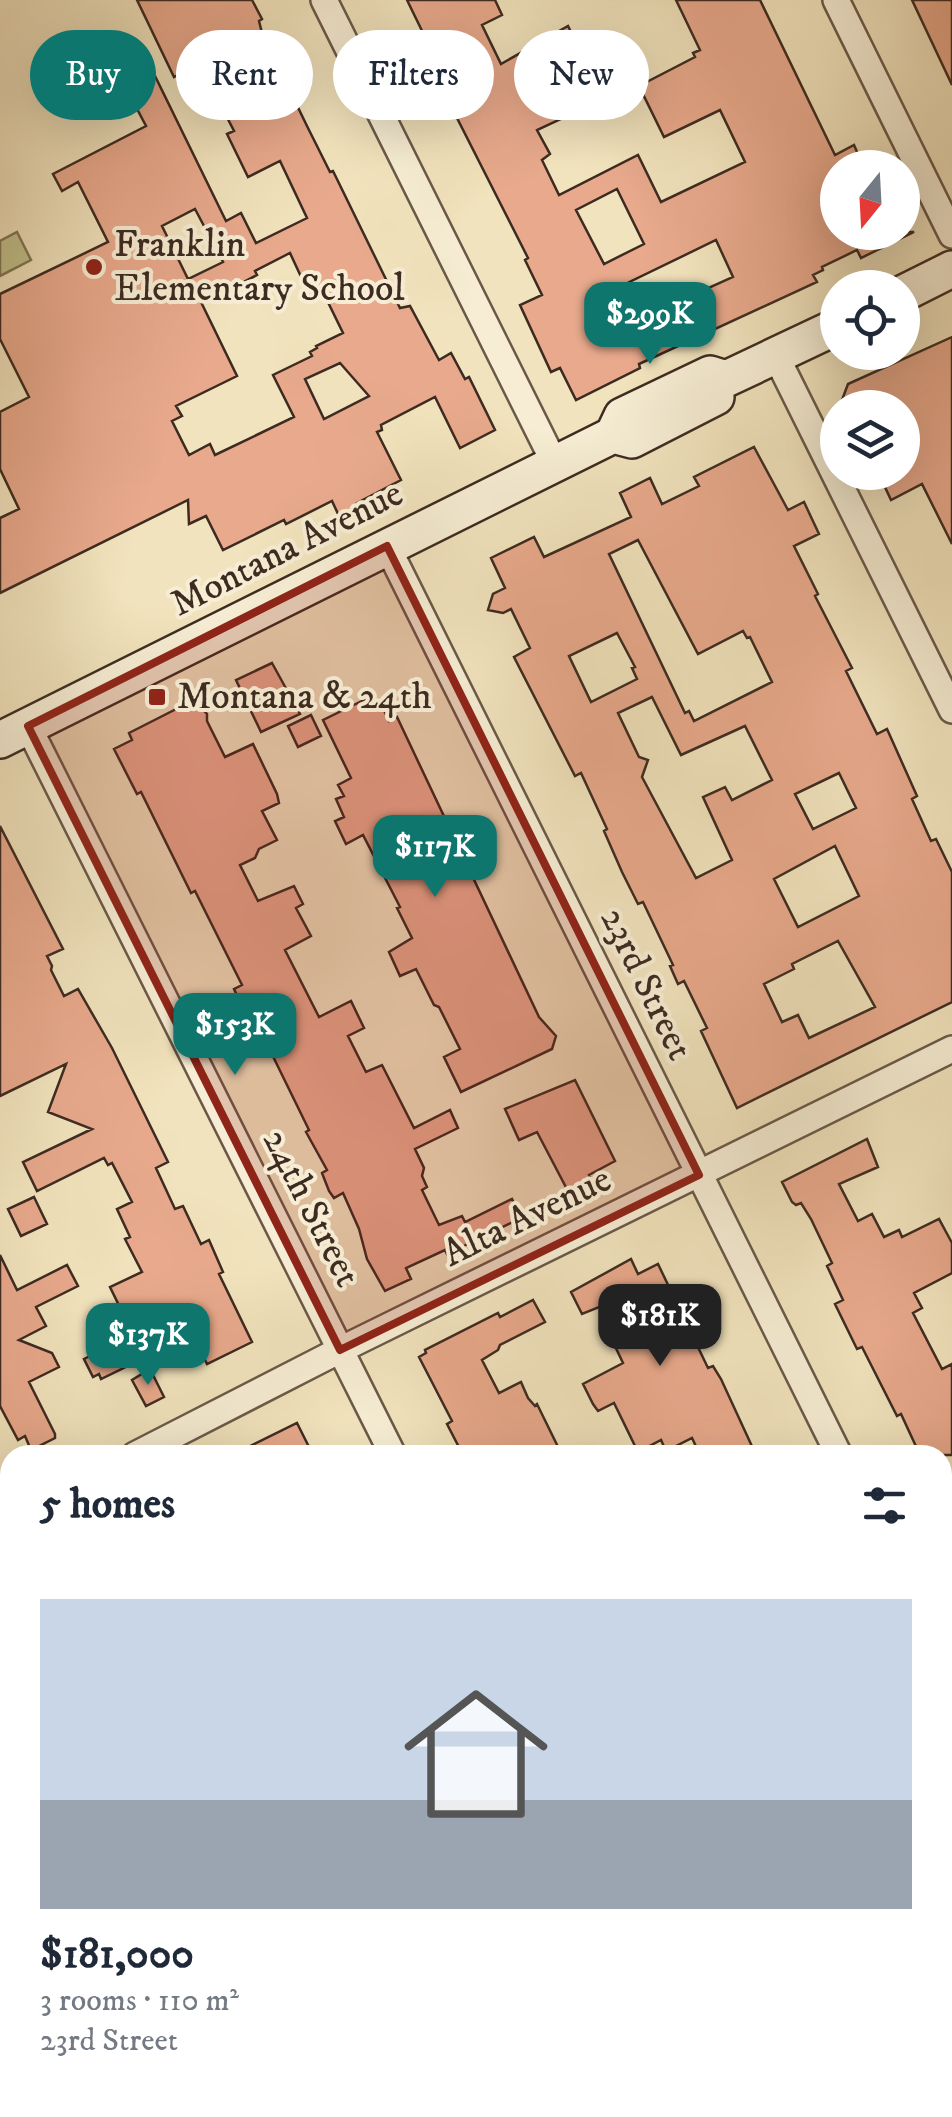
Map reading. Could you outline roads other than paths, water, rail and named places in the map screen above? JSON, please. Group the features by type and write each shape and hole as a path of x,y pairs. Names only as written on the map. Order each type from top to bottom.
{"street":[{"path":"324,0 555,464"},
{"path":"836,0 952,235"},
{"path":"920,285 952,270"},
{"name":"Montana Avenue","path":"14,733 613,435 622,416 710,374 726,379 820,335"},
{"path":"776,356 952,710"},
{"name":"23rd Street","path":"387,546 834,1445"},
{"name":"24th Street","path":"14,733 388,1445"},
{"name":"Alta Avenue","path":"155,1445 952,1049"}],"place":[{"name":"Franklin Elementary School","path":"94,267"},
{"name":"Montana & 24th","path":"157,697"}]}
